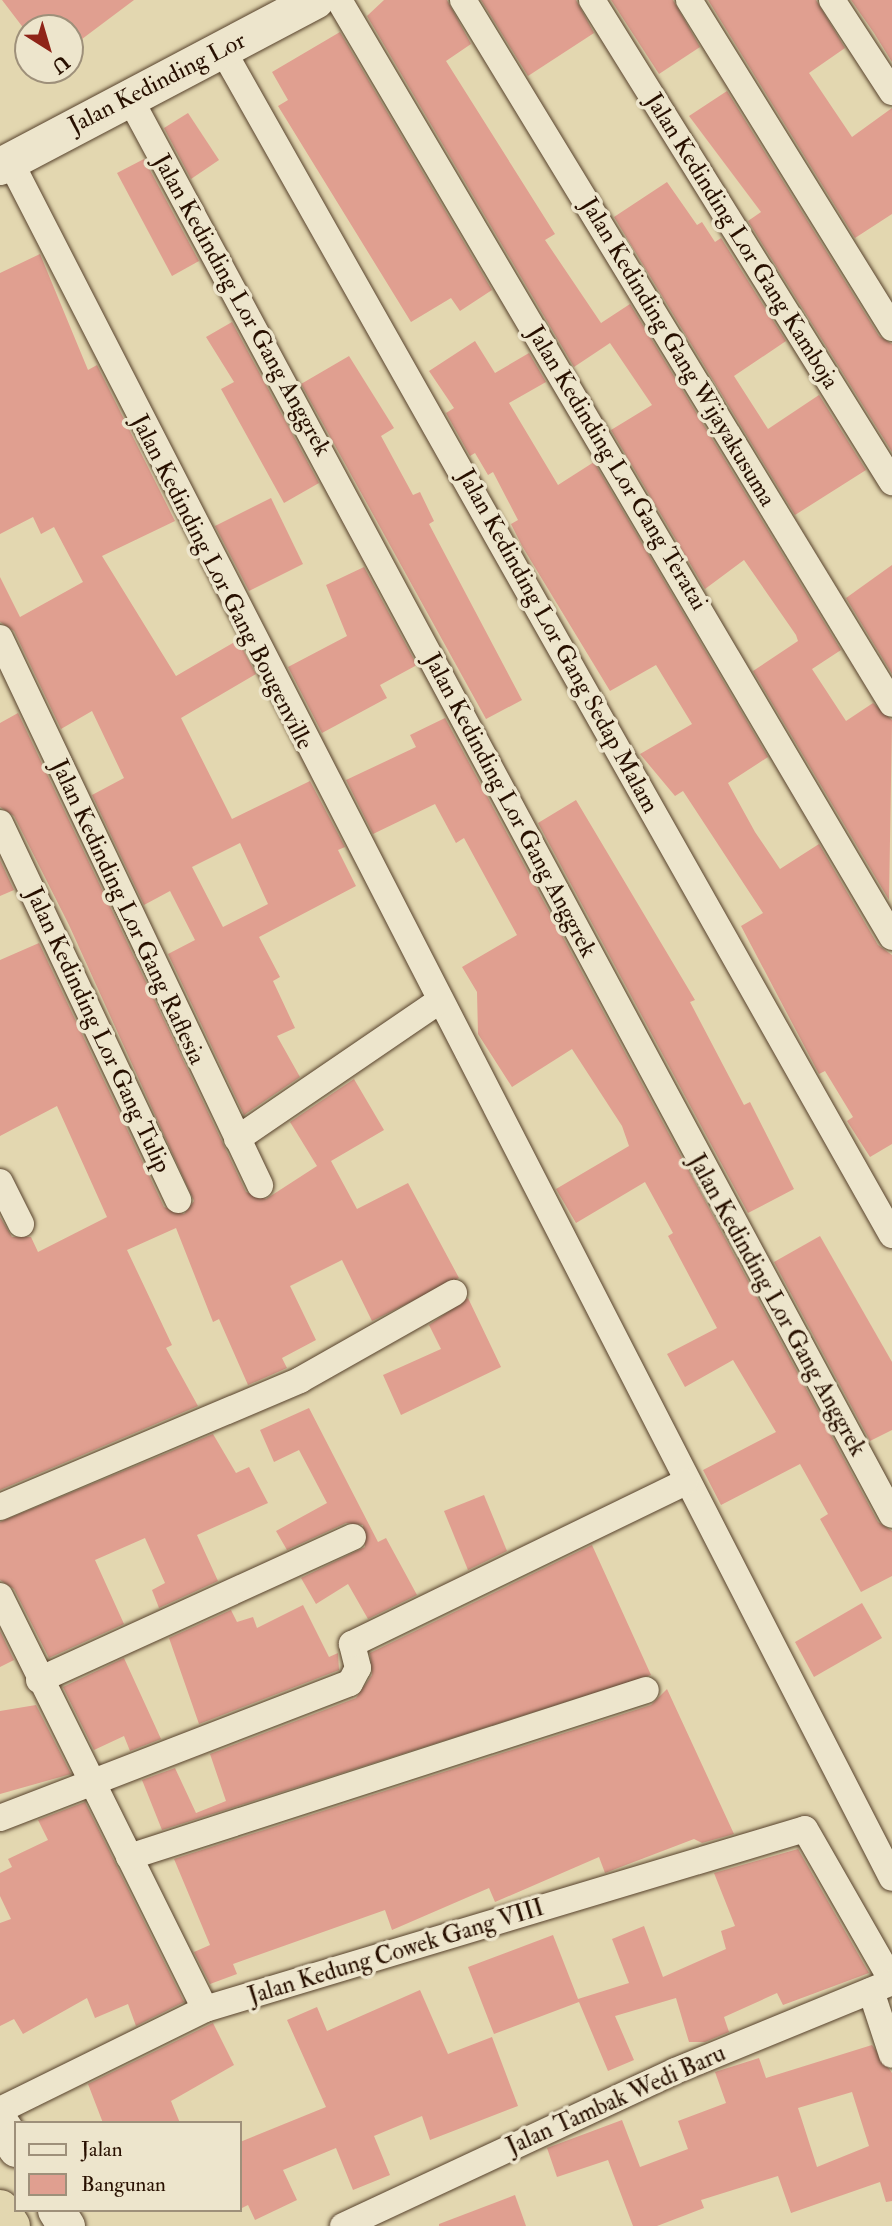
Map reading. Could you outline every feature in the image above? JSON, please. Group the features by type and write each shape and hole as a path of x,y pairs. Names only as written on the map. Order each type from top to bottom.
{"highway":[{"path":"0,2209 11,2226"}],"main road":[{"name":"Jalan Kedinding Lor","path":"5,163 315,0"},
{"path":"0,2123 14,2145"}],"street":[{"name":"Jalan Kedinding Lor Gang Teratai","path":"339,0 892,937"},
{"name":"Jalan Kedinding Gang Wijayakusuma","path":"463,0 892,704"},
{"name":"Jalan Kedinding Lor Gang Kamboja","path":"592,0 892,482"},
{"path":"689,0 892,328"},
{"path":"832,0 892,92"},
{"name":"Jalan Kedinding Lor Gang Sedap Malam","path":"222,50 892,1235"},
{"name":"Jalan Kedinding Lor Gang Anggrek","path":"128,96 892,1515"},
{"name":"Jalan Kedinding Lor Gang Bougenville","path":"5,163 892,1878"},
{"name":"Jalan Kedinding Lor Gang Raflesia","path":"0,638 260,1185"},
{"name":"Jalan Kedinding Lor Gang Tulip","path":"0,822 178,1200"},
{"path":"237,1139 438,1002"},
{"path":"0,1182 21,1224"},
{"path":"0,1507 300,1380 454,1293"},
{"path":"0,1818 350,1683 358,1668 352,1644 685,1482"},
{"path":"39,1680 353,1536"},
{"path":"0,1596 90,1783 205,2009"},
{"path":"129,1857 646,1690"},
{"name":"Jalan Kedung Cowek Gang VIII","path":"0,2110 205,2009 805,1829 885,1985"},
{"path":"885,1985 892,2054"},
{"name":"Jalan Tambak Wedi Baru","path":"343,2226 675,2071 885,1985"}],"building":[{"path":"2,0 134,0 84,38 84,14 14,16"},
{"path":"384,0 447,0 471,44 446,61 555,234 545,240 601,323 630,304 841,650 812,669 846,721 873,703 892,720 889,900 753,671 798,641 796,635 744,560 705,589 611,430 652,405 610,343 574,367 367,16"},
{"path":"481,0 576,0 594,33 528,76"},
{"path":"611,0 673,0 700,47 659,74"},
{"path":"708,0 816,0 845,48 809,73 852,137 892,108 892,214 855,238"},
{"path":"851,0 892,0 892,62 874,33"},
{"path":"340,32 492,290 460,311 451,298 411,322 278,106 288,100 272,72"},
{"path":"727,91 879,336 892,344 892,452 748,221 761,212 689,116"},
{"path":"188,113 219,160 191,179 164,128"},
{"path":"144,159 199,261 172,276 117,173"},
{"path":"667,182 697,225 702,222 715,242 721,238 786,341 734,376 768,429 819,395 866,470 795,515 614,217"},
{"path":"40,254 88,370 97,365 175,521 102,556 176,676 238,640 256,674 181,718 232,819 310,781 345,847 338,850 356,886 259,937 280,977 273,981 295,1028 277,1036 300,1077 244,1115 168,954 195,940 170,891 144,905 92,795 124,778 92,711 61,729 14,631 0,622 0,577 20,617 83,582 54,527 41,534 33,517 0,534 0,273","holes":["240,843 268,904 223,927 192,867"]},
{"path":"232,322 319,483 284,503 221,389 234,382 206,337"},
{"path":"475,341 495,373 529,353 546,382 509,403 558,485 594,462 768,757 728,783 755,832 780,869 819,844 878,945 892,955 892,1144 870,1157 847,1121 853,1117 825,1071 819,1074 741,926 763,913 683,791 675,796 640,754 692,724 656,665 610,691 522,546 511,524 518,520 493,472 488,475 475,453 470,456 446,413 454,408 429,371"},
{"path":"349,356 394,428 381,436 413,495 420,492 434,521 429,524 522,700 486,719 301,384"},
{"path":"271,498 303,564 249,591 215,526"},
{"path":"892,565 892,674 846,598"},
{"path":"364,567 417,665 380,685 387,698 322,733 288,667 347,636 326,585"},
{"path":"18,713 246,1192 266,1199 317,1166 290,1122 354,1079 384,1130 331,1161 357,1209 408,1183 459,1278 372,1321 342,1260 290,1286 316,1340 282,1358 287,1368 248,1385 219,1319 213,1322 176,1228 127,1250 172,1345 166,1348 198,1406 0,1490 0,1217 12,1237 31,1237 38,1252 107,1217 57,1106 0,1136 0,960 39,943 164,1207 184,1214 194,1201 69,925 14,816 0,807 0,723"},
{"path":"445,718 878,1522 892,1531 892,1576 861,1592 820,1519 828,1514 800,1464 721,1505 703,1470 776,1432 733,1360 685,1387 667,1354 717,1328 668,1236 673,1233 645,1182 576,1223 556,1189 629,1146 622,1126 572,1049 512,1087 478,1034 477,992 462,967 517,935 464,838 456,843 435,804 373,834 346,780 416,747 410,735"},
{"path":"576,800 695,1000 690,1002 744,1105 750,1102 794,1189 748,1213 538,823"},
{"path":"0,860 14,890 0,896"},
{"path":"820,1236 892,1362 892,1430 870,1441 774,1262"},
{"path":"468,1298 501,1367 401,1415 383,1375 441,1349 429,1325"},
{"path":"309,1408 378,1542 386,1538 417,1595 368,1619 348,1584 316,1604 301,1578 365,1547 363,1525 346,1523 287,1550 276,1531 327,1503 299,1450 274,1462 260,1430"},
{"path":"213,1434 236,1473 249,1467 268,1503 197,1535 218,1581 159,1608 152,1590 165,1583 145,1538 95,1560 124,1624 49,1658 14,1589 0,1580 0,1522"},
{"path":"484,1495 507,1551 468,1570 444,1511"},
{"path":"592,1545 651,1675 162,1830 142,1780 175,1768 196,1813 226,1801 210,1754 356,1698 372,1675 370,1653"},
{"path":"862,1603 882,1638 814,1677 795,1642"},
{"path":"303,1605 329,1657 338,1653 339,1670 199,1724 169,1638 231,1610 237,1622 253,1617 257,1628"},
{"path":"0,1631 14,1660 0,1667"},
{"path":"124,1658 161,1739 130,1751 124,1736 94,1750 63,1687"},
{"path":"667,1689 734,1834 702,1843 694,1839 605,1873 599,1857 495,1902 489,1888 392,1930 385,1910 233,1964 237,1974 210,1984 194,1952 210,1945 174,1859 651,1705"},
{"path":"36,1705 71,1774 0,1794 0,1711"},
{"path":"85,1802 184,2002 136,2026 128,2004 95,2018 87,1998 23,2034 14,2019 0,2026 0,1923 11,1919 0,1896 0,1873 12,1867 8,1859 48,1840 38,1820"},
{"path":"798,1849 869,1973 783,2005 777,1993 724,2017 729,2032 705,2042 689,2042 676,1998 615,2016 634,2060 608,2071 579,2002 494,2034 468,1967 553,1935 578,1999 629,1983 612,1939 644,1926 663,1977 726,1949 721,1931 735,1926 714,1873"},
{"path":"420,1990 448,2054 492,2037 518,2106 430,2140 422,2116 374,2136 390,2175 353,2190 336,2148 283,2170 297,2200 255,2220 248,2205 242,2208 242,2141 326,2107 287,2020 317,2007 327,2031"},
{"path":"213,2023 234,2065 171,2101 179,2121 102,2121 88,2084"},
{"path":"872,2045 892,2073 892,2201 886,2202 880,2182 791,2213 778,2176 701,2200 704,2208 657,2226 633,2226 608,2160 557,2177 547,2148 622,2120 640,2167 688,2149 678,2121 726,2103 715,2072 759,2058 766,2078","holes":["852,2092 869,2146 817,2167 798,2108"]},
{"path":"515,2195 526,2226 439,2226 439,2224"}]}
